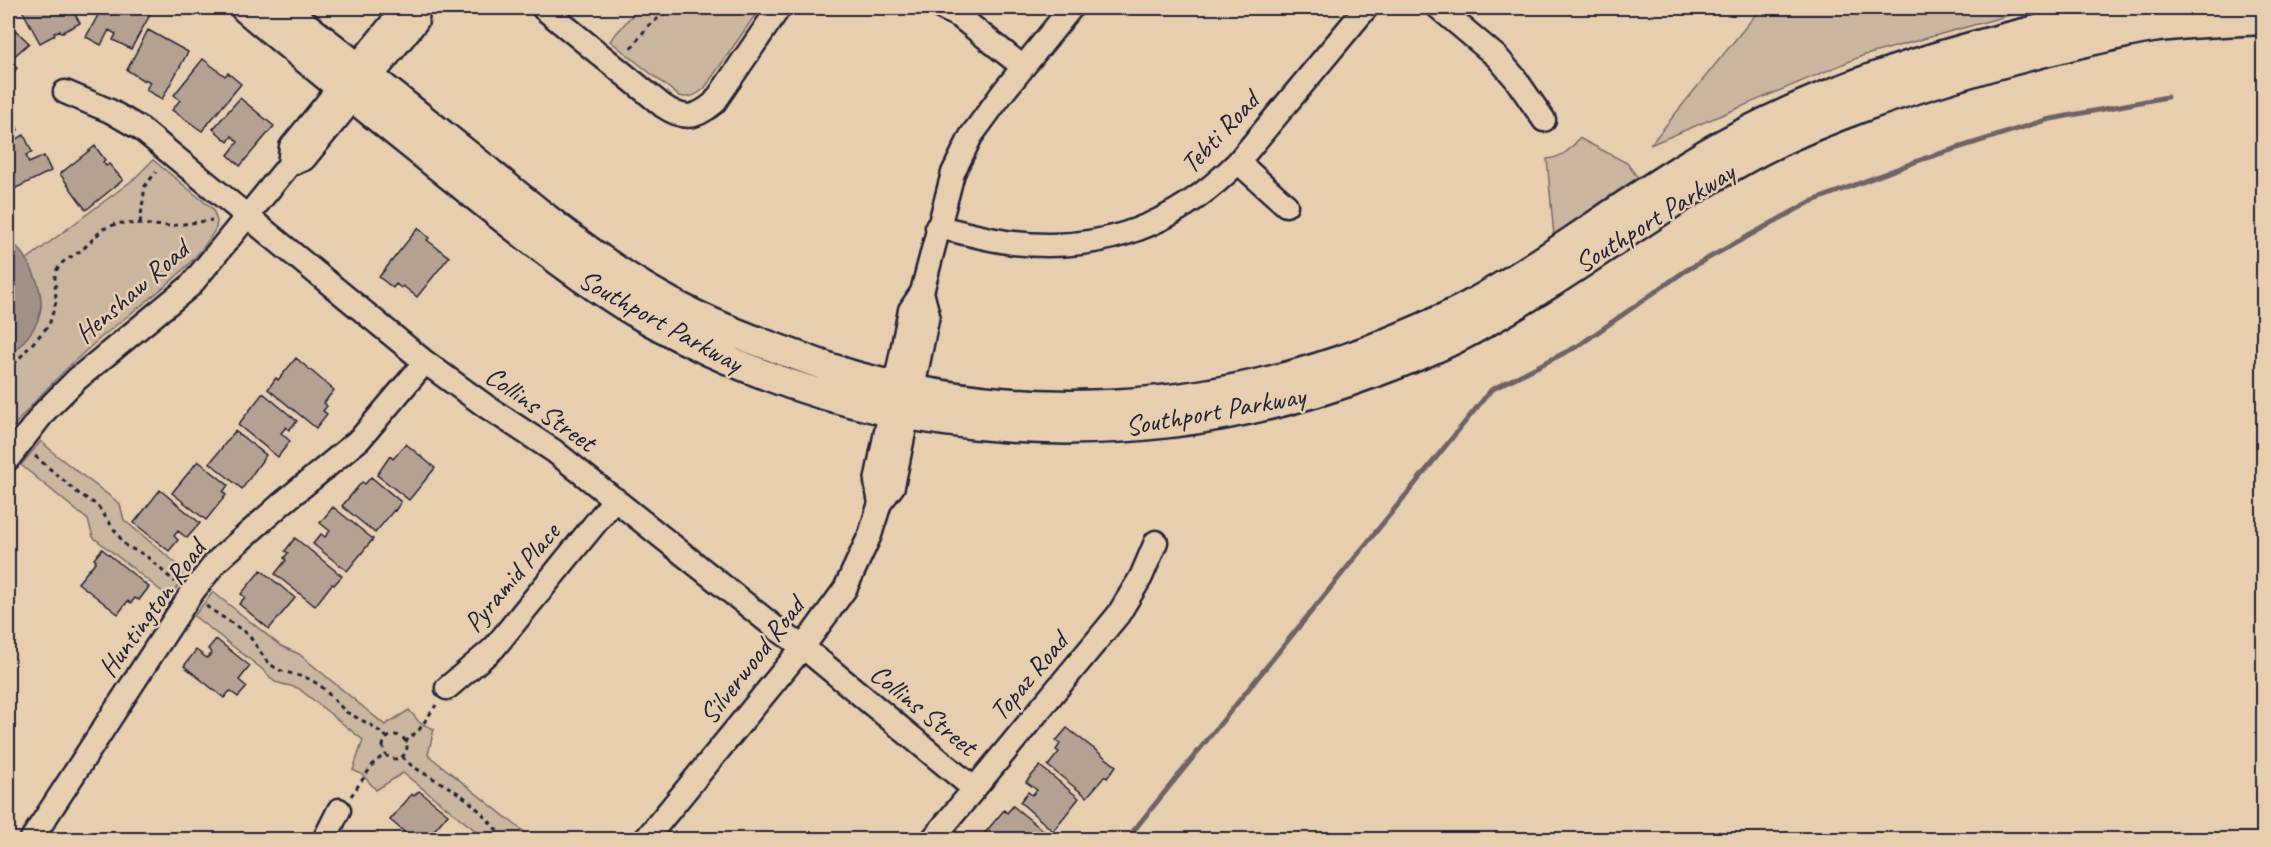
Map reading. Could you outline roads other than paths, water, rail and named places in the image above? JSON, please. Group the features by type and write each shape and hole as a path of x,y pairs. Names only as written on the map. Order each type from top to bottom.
{"street":[{"name":"Southport Parkway","path":"245,8 356,83 581,246 659,296 735,333 858,377 901,399 1000,429 1078,430 1166,424 1249,411 1332,389 1417,356 1477,328 1542,289 1667,206 1751,156 1833,118 1914,89 2044,51 2143,14 2264,20"},
{"name":"Southport Parkway","path":"282,8 356,83"},
{"name":"Henshaw Road","path":"356,83 404,8 408,8"},
{"name":"Henshaw Road","path":"8,459 45,411 77,379 102,356 190,286 289,165 291,147 417,21 418,8"},
{"path":"543,8 663,106 672,112 689,117 702,113 714,103 779,8"},
{"path":"942,8 960,17 1023,67"},
{"name":"Silverwood Road","path":"645,840 803,647 845,589 870,535 880,503 893,486 901,399 928,315 922,292 937,227 953,173 971,136 1071,8"},
{"name":"Tebti Road","path":"937,227 1013,243 1053,245 1098,240 1161,221 1196,200 1218,183 1366,8"},
{"path":"1439,8 1497,57 1515,78 1544,120"},
{"name":"Collins Street","path":"65,92 110,111 141,129 425,362 487,407 554,451 777,629 803,647 973,788"},
{"path":"1238,162 1286,205"},
{"name":"Huntington Road","path":"31,840 191,594 216,562 360,439 425,362"},
{"name":"Pyramid Place","path":"447,688 494,648 615,499"},
{"name":"Topaz Road","path":"932,840 1118,615 1141,577 1156,542"},
{"path":"324,840 339,810"}],"waterway":[{"path":"1126,840 1491,390 1578,346 1685,271 1810,202 1923,159 2046,120 2167,97"}]}
